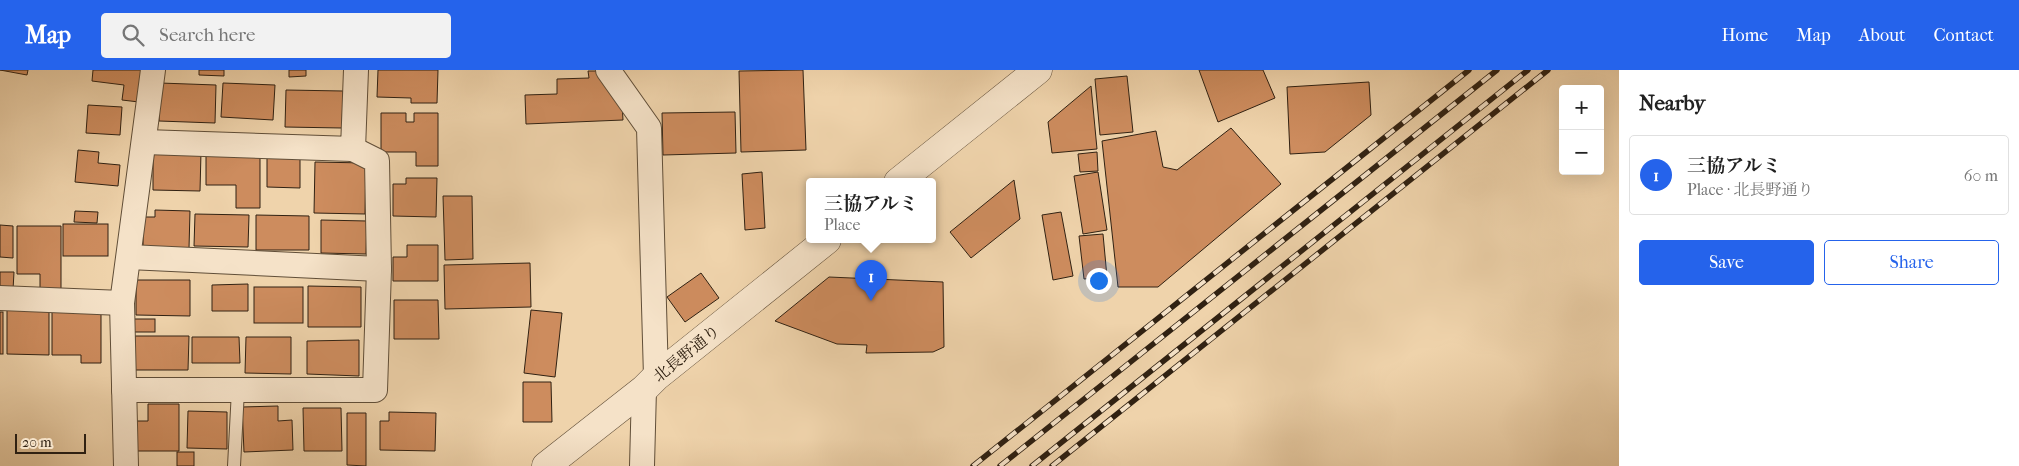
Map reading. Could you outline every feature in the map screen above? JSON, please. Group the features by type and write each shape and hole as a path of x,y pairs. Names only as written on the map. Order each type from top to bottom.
{"street":[{"path":"126,466 122,303 154,70"},
{"path":"353,149 356,70"},
{"path":"608,70 649,128 650,383 642,466"},
{"path":"903,178 1014,80 1038,70"},
{"path":"124,390 376,390 379,269 377,161 353,149 145,142"},
{"name":"北長野通り","path":"546,466 823,243"},
{"path":"129,257 379,269"},
{"path":"0,298 122,303"}],"lane":[{"path":"234,466 238,390"}],"building":[{"path":"0,70 28,70 27,75"},
{"path":"93,70 143,70 139,102 122,100 124,85 92,81"},
{"path":"199,70 224,70 224,76 199,75"},
{"path":"289,70 306,70 306,76 289,77"},
{"path":"378,70 438,70 437,103 411,103 411,98 377,97"},
{"path":"803,70 806,150 741,152 739,71"},
{"path":"1199,70 1263,70 1275,98 1218,122"},
{"path":"588,71 596,71 622,103 623,120 526,124 525,95 557,94 557,79 589,78"},
{"path":"1127,76 1133,132 1100,135 1095,79"},
{"path":"1369,82 1371,115 1325,152 1290,154 1287,87"},
{"path":"160,83 216,85 215,123 159,121"},
{"path":"223,83 275,85 273,120 221,117"},
{"path":"1091,86 1097,149 1052,153 1048,122"},
{"path":"286,90 343,91 342,128 285,127"},
{"path":"88,105 122,107 120,135 86,133"},
{"path":"735,112 736,153 663,155 662,113"},
{"path":"381,113 406,113 406,122 414,122 414,113 438,113 438,166 416,166 416,152 381,152"},
{"path":"1231,128 1281,184 1158,287 1118,287 1102,141 1156,131 1163,167 1177,170"},
{"path":"78,150 99,152 98,163 120,165 118,186 75,182"},
{"path":"153,151 201,152 200,191 153,190"},
{"path":"1097,152 1098,171 1080,172 1078,154"},
{"path":"206,153 260,153 260,208 236,208 236,185 206,185"},
{"path":"267,158 300,158 300,188 267,187"},
{"path":"315,162 366,163 365,214 314,213"},
{"path":"762,172 765,228 745,230 742,174"},
{"path":"1098,172 1107,230 1083,234 1074,176"},
{"path":"406,178 437,178 436,217 393,216 393,184 406,184"},
{"path":"1014,180 1020,219 971,258 950,232"},
{"path":"443,196 472,196 473,259 445,260"},
{"path":"155,210 190,211 189,248 143,247 143,217 155,217"},
{"path":"75,211 98,212 97,223 74,222"},
{"path":"1061,212 1073,276 1053,280 1042,215"},
{"path":"195,214 249,215 248,247 194,246"},
{"path":"256,215 309,216 309,250 256,250"},
{"path":"321,220 367,221 366,254 321,253"},
{"path":"63,224 108,224 108,256 63,256"},
{"path":"0,225 13,226 13,258 0,257"},
{"path":"17,226 61,226 61,294 40,294 40,274 17,274"},
{"path":"1103,234 1107,277 1084,279 1079,236"},
{"path":"407,245 438,245 438,281 393,281 393,257 407,257"},
{"path":"530,263 531,307 445,309 444,265"},
{"path":"0,272 14,272 13,290 0,290"},
{"path":"701,273 719,298 685,322 667,297"},
{"path":"829,277 943,282 944,347 933,352 866,353 867,345 837,344 775,321"},
{"path":"136,280 190,280 190,316 136,315"},
{"path":"248,284 248,311 212,311 212,285"},
{"path":"308,286 361,287 361,327 308,327"},
{"path":"254,287 303,287 303,323 254,323"},
{"path":"394,300 438,300 439,339 394,339"},
{"path":"7,309 49,310 49,355 7,354"},
{"path":"531,310 562,313 555,377 524,373"},
{"path":"52,311 101,311 101,363 81,363 81,355 52,355"},
{"path":"0,312 3,312 3,354 0,354"},
{"path":"134,319 155,319 155,332 134,332"},
{"path":"135,336 189,336 188,370 135,370"},
{"path":"192,337 239,337 240,363 192,363"},
{"path":"246,337 291,337 291,374 245,373"},
{"path":"359,340 359,376 307,374 307,341"},
{"path":"523,382 551,382 552,422 523,422"},
{"path":"148,404 179,404 179,451 131,451 131,421 148,421"},
{"path":"278,406 278,421 292,420 293,450 244,452 242,407"},
{"path":"303,408 341,408 342,451 304,451"},
{"path":"188,411 227,412 227,449 187,448"},
{"path":"389,412 436,413 435,451 380,450 380,421 389,421"},
{"path":"347,413 366,413 366,466 347,465"},
{"path":"177,452 194,452 194,466 177,466"}],"railway":[{"path":"973,466 1469,70"},
{"path":"1000,466 1497,70"},
{"path":"1032,466 1528,70"},
{"path":"1052,466 1548,70"}],"place":[{"name":"三協アルミ","path":"871,301"}]}
